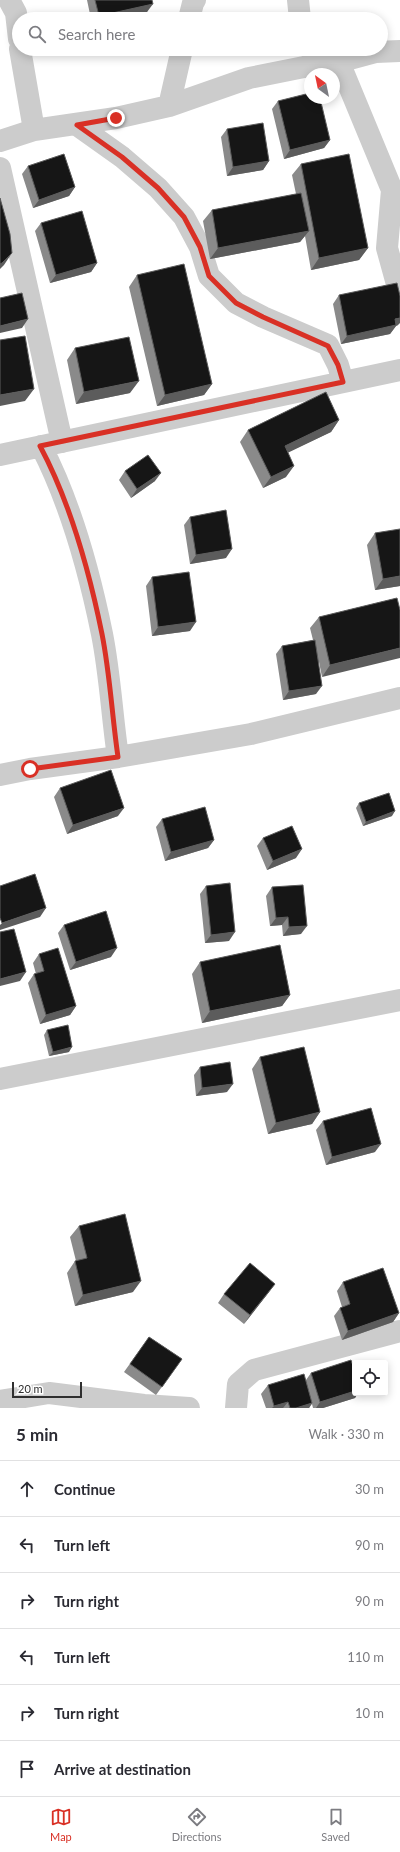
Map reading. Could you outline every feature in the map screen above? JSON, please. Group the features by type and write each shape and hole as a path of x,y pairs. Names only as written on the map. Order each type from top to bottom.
{"street":[{"path":"9,0 15,12"},
{"path":"191,12 195,0"},
{"path":"298,0 299,12"},
{"path":"388,52 400,51"},
{"path":"21,56 34,130"},
{"path":"169,106 180,56"},
{"path":"0,142 34,130 77,125 169,106 303,58 339,62 361,56"},
{"path":"339,62 392,190 387,248 400,295"},
{"path":"77,125 122,157 148,180 184,217 200,247 209,276 236,303 263,317 328,346 338,365 343,382"},
{"path":"0,168 62,442"},
{"path":"0,455 400,370"},
{"path":"40,446 54,472 85,561 102,635 118,757"},
{"path":"0,775 30,769 118,757 251,734 400,698"},
{"path":"0,1080 400,1000"},
{"path":"236,1408 238,1384 254,1370 400,1332"},
{"path":"0,1401 49,1393 144,1405 189,1408"}],"building":[{"path":"95,0 152,0 153,4 117,12 98,12"},
{"path":"304,94 304,104 321,104 330,140 290,150 278,101"},
{"path":"263,123 269,161 233,167 227,129"},
{"path":"64,154 75,187 39,200 28,166"},
{"path":"349,154 368,248 319,258 301,164"},
{"path":"301,193 309,231 218,248 212,210"},
{"path":"0,198 10,234 12,253 0,264"},
{"path":"82,211 97,263 56,275 41,223"},
{"path":"184,264 212,384 165,395 137,275"},
{"path":"397,283 400,296 400,318 395,319 396,325 347,336 339,295"},
{"path":"22,293 28,319 0,326 0,298"},
{"path":"25,336 34,389 0,395 0,340"},
{"path":"129,337 139,381 84,392 75,348"},
{"path":"326,392 339,420 285,446 294,466 271,477 248,430"},
{"path":"148,455 161,473 137,489 125,471"},
{"path":"226,510 232,549 196,555 190,517"},
{"path":"400,529 400,576 383,579 375,533"},
{"path":"189,572 196,622 158,627 152,577"},
{"path":"397,598 400,610 400,648 330,665 319,617"},
{"path":"315,640 322,686 289,691 282,646"},
{"path":"111,770 124,808 73,825 60,788"},
{"path":"389,793 395,811 366,822 359,803"},
{"path":"205,807 214,840 171,852 162,819"},
{"path":"292,826 302,849 273,861 263,838"},
{"path":"35,874 46,908 2,923 0,918 0,886"},
{"path":"230,883 235,932 211,935 206,886"},
{"path":"303,885 307,926 289,927 288,917 276,918 272,887"},
{"path":"106,911 117,948 76,962 64,925"},
{"path":"14,929 26,972 0,979 0,932"},
{"path":"280,945 290,995 210,1011 200,962"},
{"path":"58,948 76,1006 46,1015 34,974 44,971 39,954"},
{"path":"68,1025 72,1047 53,1052 47,1030"},
{"path":"304,1047 320,1112 276,1123 260,1057"},
{"path":"230,1062 233,1084 202,1088 200,1067"},
{"path":"371,1108 381,1144 332,1157 323,1121"},
{"path":"125,1214 141,1281 83,1295 75,1261 87,1258 79,1226"},
{"path":"250,1263 275,1284 250,1315 224,1294"},
{"path":"383,1268 399,1313 348,1331 340,1308 350,1304 343,1282"},
{"path":"149,1337 182,1359 162,1387 130,1364"},
{"path":"351,1360 352,1392 320,1402 311,1373"},
{"path":"304,1374 312,1403 296,1408 290,1408 288,1402 274,1406 268,1385"}],"route":[{"path":"30,769 118,757 102,635 85,561 54,472 40,446 343,382 338,365 328,346 263,317 236,303 209,276 200,247 184,217 158,188 122,157 77,125 116,118"}]}
